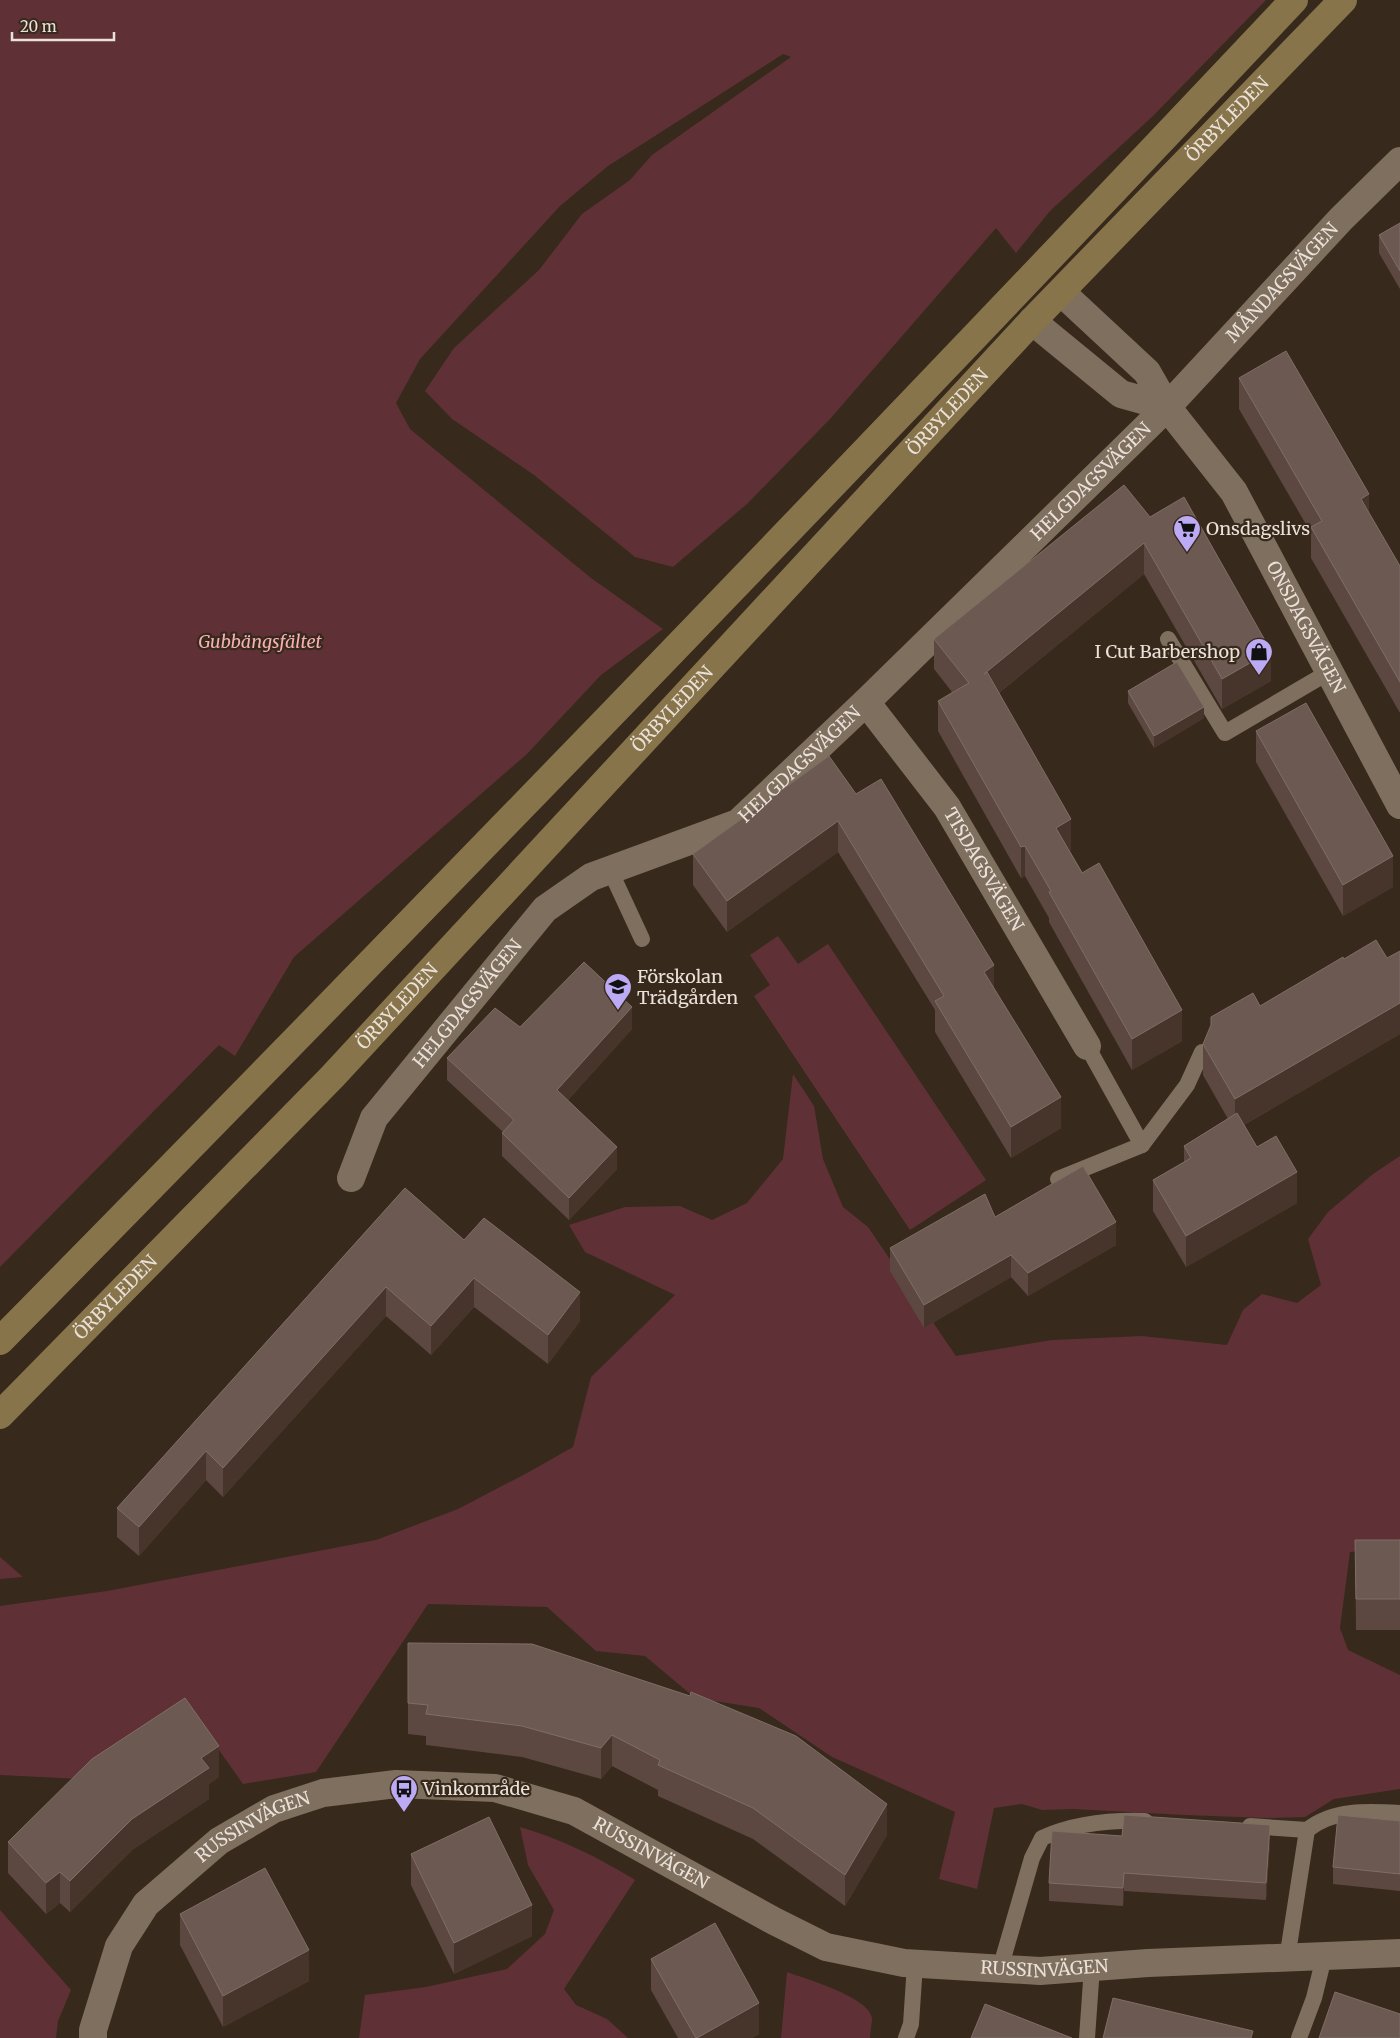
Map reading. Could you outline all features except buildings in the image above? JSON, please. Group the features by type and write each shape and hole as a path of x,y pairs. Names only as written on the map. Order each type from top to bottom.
{"main road":[{"name":"ÖRBYLEDEN","path":"0,1340 294,1043 803,516 1036,274 1294,0"},
{"name":"ÖRBYLEDEN","path":"0,1415 332,1077 1032,321 1343,0"}],"street":[{"name":"MÅNDAGSVÄGEN","path":"1166,407 1341,219 1400,161"},
{"name":"ONSDAGSVÄGEN","path":"1061,292 1147,372 1166,407 1234,492 1400,805"},
{"path":"1032,321 1121,394 1166,407"},
{"name":"HELGDAGSVÄGEN","path":"351,1178 374,1118 545,909 591,876 738,823 866,702 1166,407"},
{"name":"TISDAGSVÄGEN","path":"866,702 946,807 1086,1046"},
{"name":"RUSSINVÄGEN","path":"93,2038 93,2030 119,1946 146,1904 219,1841 274,1809 323,1793 396,1784 495,1788 574,1811 774,1922 826,1947 915,1964 1040,1971 1148,1963 1400,1954"}],"lane":[{"path":"1168,639 1225,733 1329,672"},
{"path":"610,870 642,939"},
{"path":"1086,1046 1142,1145"},
{"path":"1058,1179 1142,1145 1187,1085 1202,1052"},
{"path":"1236,1825 1307,1830 1316,1823 1341,1814 1400,1813"},
{"path":"1000,1969 1032,1858 1042,1838 1061,1829 1117,1821 1160,1822"},
{"path":"1288,1959 1307,1830"},
{"path":"1299,2038 1314,1998 1324,1957"},
{"path":"906,2038 911,2024 915,1964"},
{"path":"1087,2038 1092,1967"}],"green space":[{"name":"Gubbängsfältet","path":"0,0 1266,0 1153,116 1050,211 1016,253 996,228 830,419 747,504 673,567 635,557 534,475 452,419 425,391 454,348 539,270 582,214 630,180 652,155 791,57 783,54 608,166 560,206 420,359 396,403 410,429 591,578 663,629 601,675 527,754 294,957 235,1056 219,1045 0,1267"},
{"path":"778,936 798,964 828,944 986,1180 910,1230 754,996 770,985 750,955"},
{"path":"793,1074 814,1106 823,1159 843,1207 868,1227 956,1356 1052,1340 1142,1336 1227,1345 1243,1310 1262,1294 1297,1303 1321,1285 1308,1239 1328,1212 1373,1174 1400,1156 1400,1548 1350,1552 1340,1628 1348,1650 1400,1675 1400,1789 1334,1799 1305,1817 1267,1818 1073,1809 1042,1810 1022,1804 994,1808 977,1889 939,1879 955,1812 832,1757 759,1708 695,1698 645,1656 596,1651 547,1607 428,1604 316,1772 243,1784 197,1719 81,1779 0,1775 0,1606 107,1591 376,1540 458,1509 573,1447 591,1377 675,1295 585,1252 569,1225 625,1207 680,1206 712,1220 747,1203 783,1159"},
{"path":"0,1557 23,1577 0,1579"},
{"path":"520,1827 579,1849 635,1880 564,1989 576,2005 607,2019 628,2038 359,2038 365,1995 426,1987 507,1969 545,1934 554,1910 528,1865"},
{"path":"0,1910 71,1990 58,2021 56,2038 0,2038"},
{"path":"787,1972 836,1990 860,2003 868,2010 872,2018 870,2038 781,2038"}],"place":[{"name":"Onsdagslivs","path":"1187,553"},
{"name":"I Cut Barbershop","path":"1259,676"},
{"name":"Förskolan Trädgården","path":"618,1011"},
{"name":"Vinkområde","path":"404,1813"}]}
